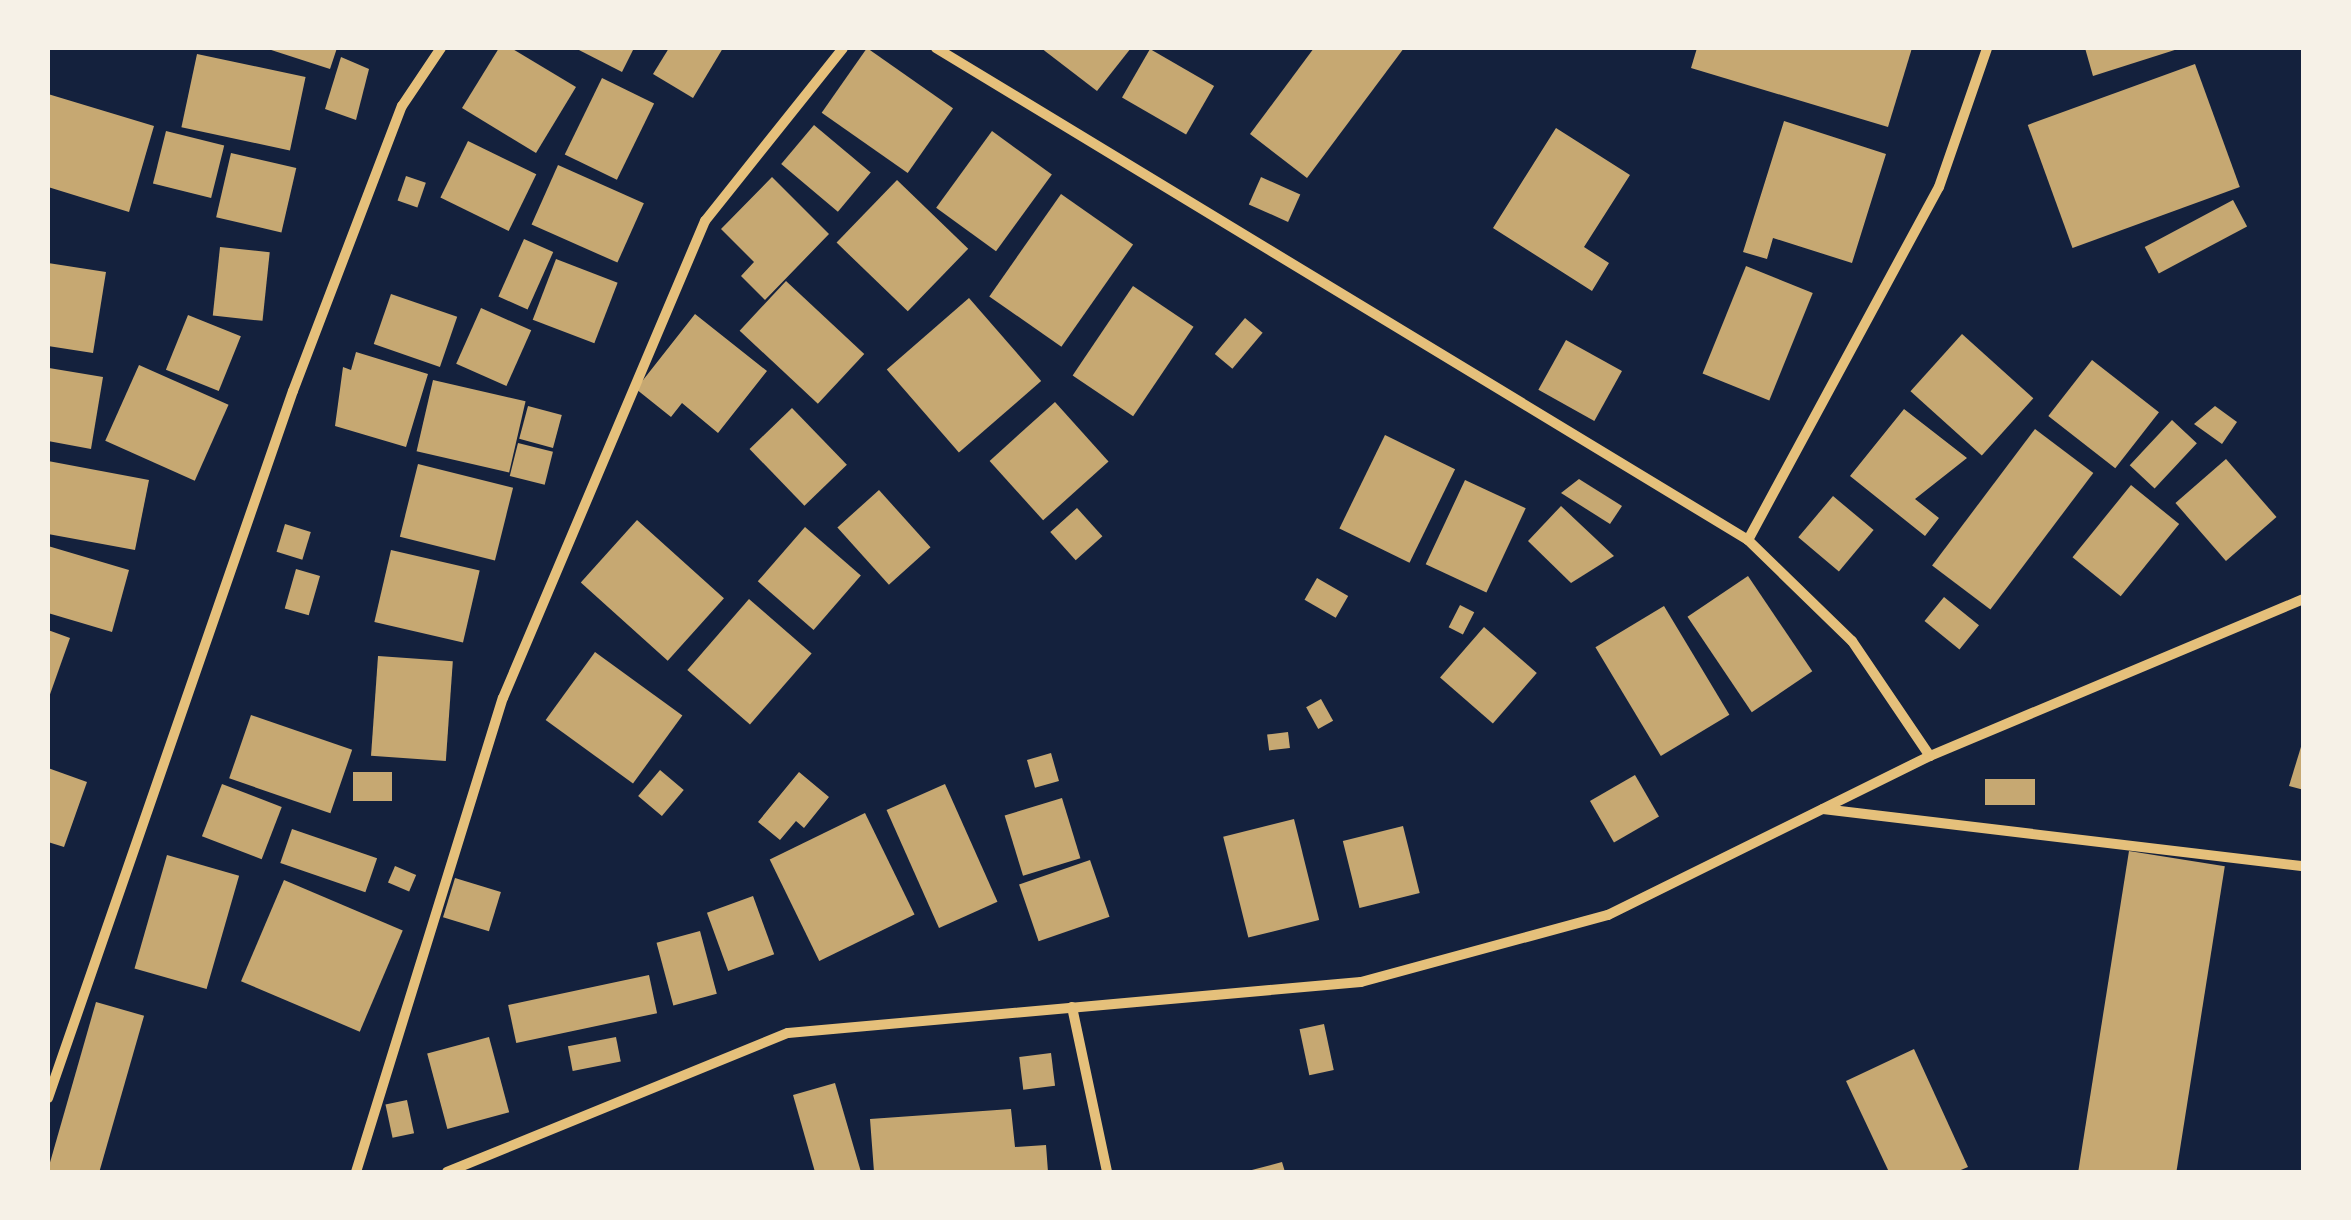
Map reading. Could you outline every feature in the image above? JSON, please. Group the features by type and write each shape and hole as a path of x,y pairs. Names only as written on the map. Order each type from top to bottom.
{"street":[{"path":"48,1098 292,391 402,106 441,48"},
{"path":"356,1172 502,698 705,221 843,48"},
{"path":"936,48 1748,540 1852,642 1930,756"},
{"path":"1748,540 1793,467 1939,188 1987,48"},
{"path":"448,1172 788,1033 1380,977 1608,916 1930,756 2304,599"},
{"path":"1822,809 2304,866"},
{"path":"1072,1007 1107,1172"}],"building":[{"path":"265,48 337,48 330,69"},
{"path":"499,48 511,48 576,87 536,153 462,108"},
{"path":"575,48 634,48 622,72"},
{"path":"669,48 723,48 693,98 653,74"},
{"path":"867,48 953,108 908,173 822,113"},
{"path":"1041,48 1131,48 1097,91"},
{"path":"1314,48 1404,48 1307,178 1250,134"},
{"path":"1697,48 1912,48 1888,127 1691,68"},
{"path":"2085,48 2181,48 2093,76"},
{"path":"1150,49 1214,86 1186,134 1122,97"},
{"path":"197,54 306,77 290,150 181,127"},
{"path":"341,57 369,69 356,120 325,109"},
{"path":"2195,64 2240,187 2073,248 2028,125"},
{"path":"602,78 654,103 617,180 565,154"},
{"path":"48,94 154,126 129,212 48,187"},
{"path":"1784,121 1886,154 1852,263 1773,238 1767,259 1743,252"},
{"path":"814,125 871,173 838,212 781,164"},
{"path":"1556,128 1630,175 1584,247 1609,263 1592,291 1493,228"},
{"path":"166,131 224,146 211,198 153,183"},
{"path":"992,131 1052,174 996,251 936,208"},
{"path":"468,141 536,174 509,231 440,198"},
{"path":"231,153 296,168 281,232 216,217"},
{"path":"558,165 644,203 617,263 532,224"},
{"path":"406,176 426,183 417,207 398,201"},
{"path":"772,177 829,234 765,300 741,276 754,262 721,229"},
{"path":"1261,177 1300,194 1288,222 1249,204"},
{"path":"897,180 968,249 908,311 837,243"},
{"path":"1061,194 1133,244 1061,347 989,296"},
{"path":"2233,200 2247,226 2159,273 2145,247"},
{"path":"524,239 553,252 528,310 498,297"},
{"path":"220,247 270,252 263,321 213,316"},
{"path":"556,259 618,283 594,343 533,320"},
{"path":"48,263 106,272 93,353 48,346"},
{"path":"1746,266 1813,293 1769,401 1703,374"},
{"path":"786,281 864,354 818,404 740,331"},
{"path":"1133,286 1194,327 1133,416 1073,376"},
{"path":"391,294 457,317 440,367 374,344"},
{"path":"969,298 1041,381 959,453 887,370"},
{"path":"481,308 531,330 506,386 456,364"},
{"path":"695,314 767,371 718,433 682,403 671,417 636,389"},
{"path":"188,315 241,336 219,391 166,370"},
{"path":"1245,318 1263,333 1232,369 1215,354"},
{"path":"1962,334 2033,398 1982,455 1910,391"},
{"path":"1566,340 1622,371 1594,421 1538,390"},
{"path":"356,352 428,374 406,447 335,426 343,367 351,370"},
{"path":"2092,360 2159,412 2115,468 2048,416"},
{"path":"139,365 229,405 195,481 105,441"},
{"path":"49,368 103,377 91,449 48,441"},
{"path":"433,380 526,401 509,472 417,451"},
{"path":"1055,402 1109,461 1043,520 990,461"},
{"path":"528,406 562,415 553,448 519,439"},
{"path":"2215,406 2237,422 2222,444 2194,424"},
{"path":"792,408 847,465 804,506 750,449"},
{"path":"1904,409 1967,458 1915,499 1939,518 1925,536 1850,476"},
{"path":"2172,420 2197,443 2155,489 2130,465"},
{"path":"2035,429 2093,473 1990,609 1932,566"},
{"path":"1385,435 1455,469 1410,563 1339,528"},
{"path":"518,443 553,452 545,485 510,476"},
{"path":"2226,459 2277,517 2226,561 2175,503"},
{"path":"48,461 149,480 135,550 48,534"},
{"path":"418,464 513,488 495,560 400,537"},
{"path":"1579,479 1622,506 1610,524 1561,493"},
{"path":"1465,480 1526,508 1486,593 1426,564"},
{"path":"2131,485 2179,524 2121,596 2072,557"},
{"path":"879,490 931,547 889,585 837,527"},
{"path":"1833,496 1874,530 1839,571 1798,537"},
{"path":"1561,506 1614,556 1571,583 1528,541"},
{"path":"1077,508 1102,536 1076,560 1050,532"},
{"path":"637,520 724,598 668,661 581,582"},
{"path":"285,524 311,532 302,560 277,552"},
{"path":"805,527 861,576 814,630 758,581"},
{"path":"48,546 129,570 112,632 48,613"},
{"path":"391,550 480,570 463,643 374,622"},
{"path":"296,569 320,576 309,615 285,608"},
{"path":"1748,576 1812,671 1752,712 1687,617"},
{"path":"1317,578 1348,596 1336,618 1304,600"},
{"path":"1944,597 1979,625 1959,649 1924,621"},
{"path":"749,599 812,653 750,724 687,670"},
{"path":"1460,605 1474,612 1463,635 1449,627"},
{"path":"1664,606 1729,715 1661,756 1595,647"},
{"path":"1484,627 1537,673 1493,723 1440,678"},
{"path":"48,630 70,638 48,700"},
{"path":"595,652 682,715 633,783 546,720"},
{"path":"378,656 453,661 446,761 371,756"},
{"path":"1321,699 1333,721 1318,729 1306,707"},
{"path":"251,715 352,750 330,813 229,778"},
{"path":"1288,732 1290,748 1269,750 1267,735"},
{"path":"2304,737 2304,790 2289,786"},
{"path":"1051,753 1059,781 1035,788 1027,760"},
{"path":"48,768 87,782 64,847 48,842"},
{"path":"660,770 684,790 662,816 638,796"},
{"path":"353,772 392,772 392,801 353,801"},
{"path":"799,772 829,797 804,828 796,821 780,840 758,822"},
{"path":"1635,775 1659,817 1614,843 1590,801"},
{"path":"1985,779 2035,779 2035,805 1985,805"},
{"path":"222,784 282,807 262,859 202,836"},
{"path":"945,784 997,902 939,928 887,810"},
{"path":"1062,798 1080,858 1023,876 1005,816"},
{"path":"865,813 915,915 819,961 770,859"},
{"path":"1294,819 1319,920 1248,938 1223,837"},
{"path":"1403,826 1420,893 1360,908 1343,841"},
{"path":"292,829 377,858 365,892 280,863"},
{"path":"2129,851 2225,866 2176,1172 2078,1172"},
{"path":"167,855 239,876 207,989 134,968"},
{"path":"1090,860 1110,917 1039,941 1019,884"},
{"path":"395,866 416,875 409,892 388,883"},
{"path":"455,878 501,892 489,931 443,917"},
{"path":"284,880 403,930 360,1032 241,981"},
{"path":"753,896 774,954 728,971 707,913"},
{"path":"700,931 717,994 673,1005 657,943"},
{"path":"649,975 657,1013 516,1043 508,1005"},
{"path":"96,1002 144,1016 99,1172 48,1172"},
{"path":"1324,1024 1334,1070 1309,1075 1300,1029"},
{"path":"489,1037 509,1112 447,1129 427,1054"},
{"path":"616,1037 621,1062 573,1071 568,1046"},
{"path":"1914,1049 1968,1167 1956,1172 1889,1172 1846,1081"},
{"path":"1051,1053 1055,1086 1023,1090 1019,1057"},
{"path":"835,1083 861,1172 815,1172 793,1095"},
{"path":"407,1100 414,1133 393,1138 385,1105"},
{"path":"1011,1109 1015,1147 1046,1145 1048,1172 874,1172 870,1119"},
{"path":"1282,1162 1285,1172 1248,1172 1248,1171"}]}
